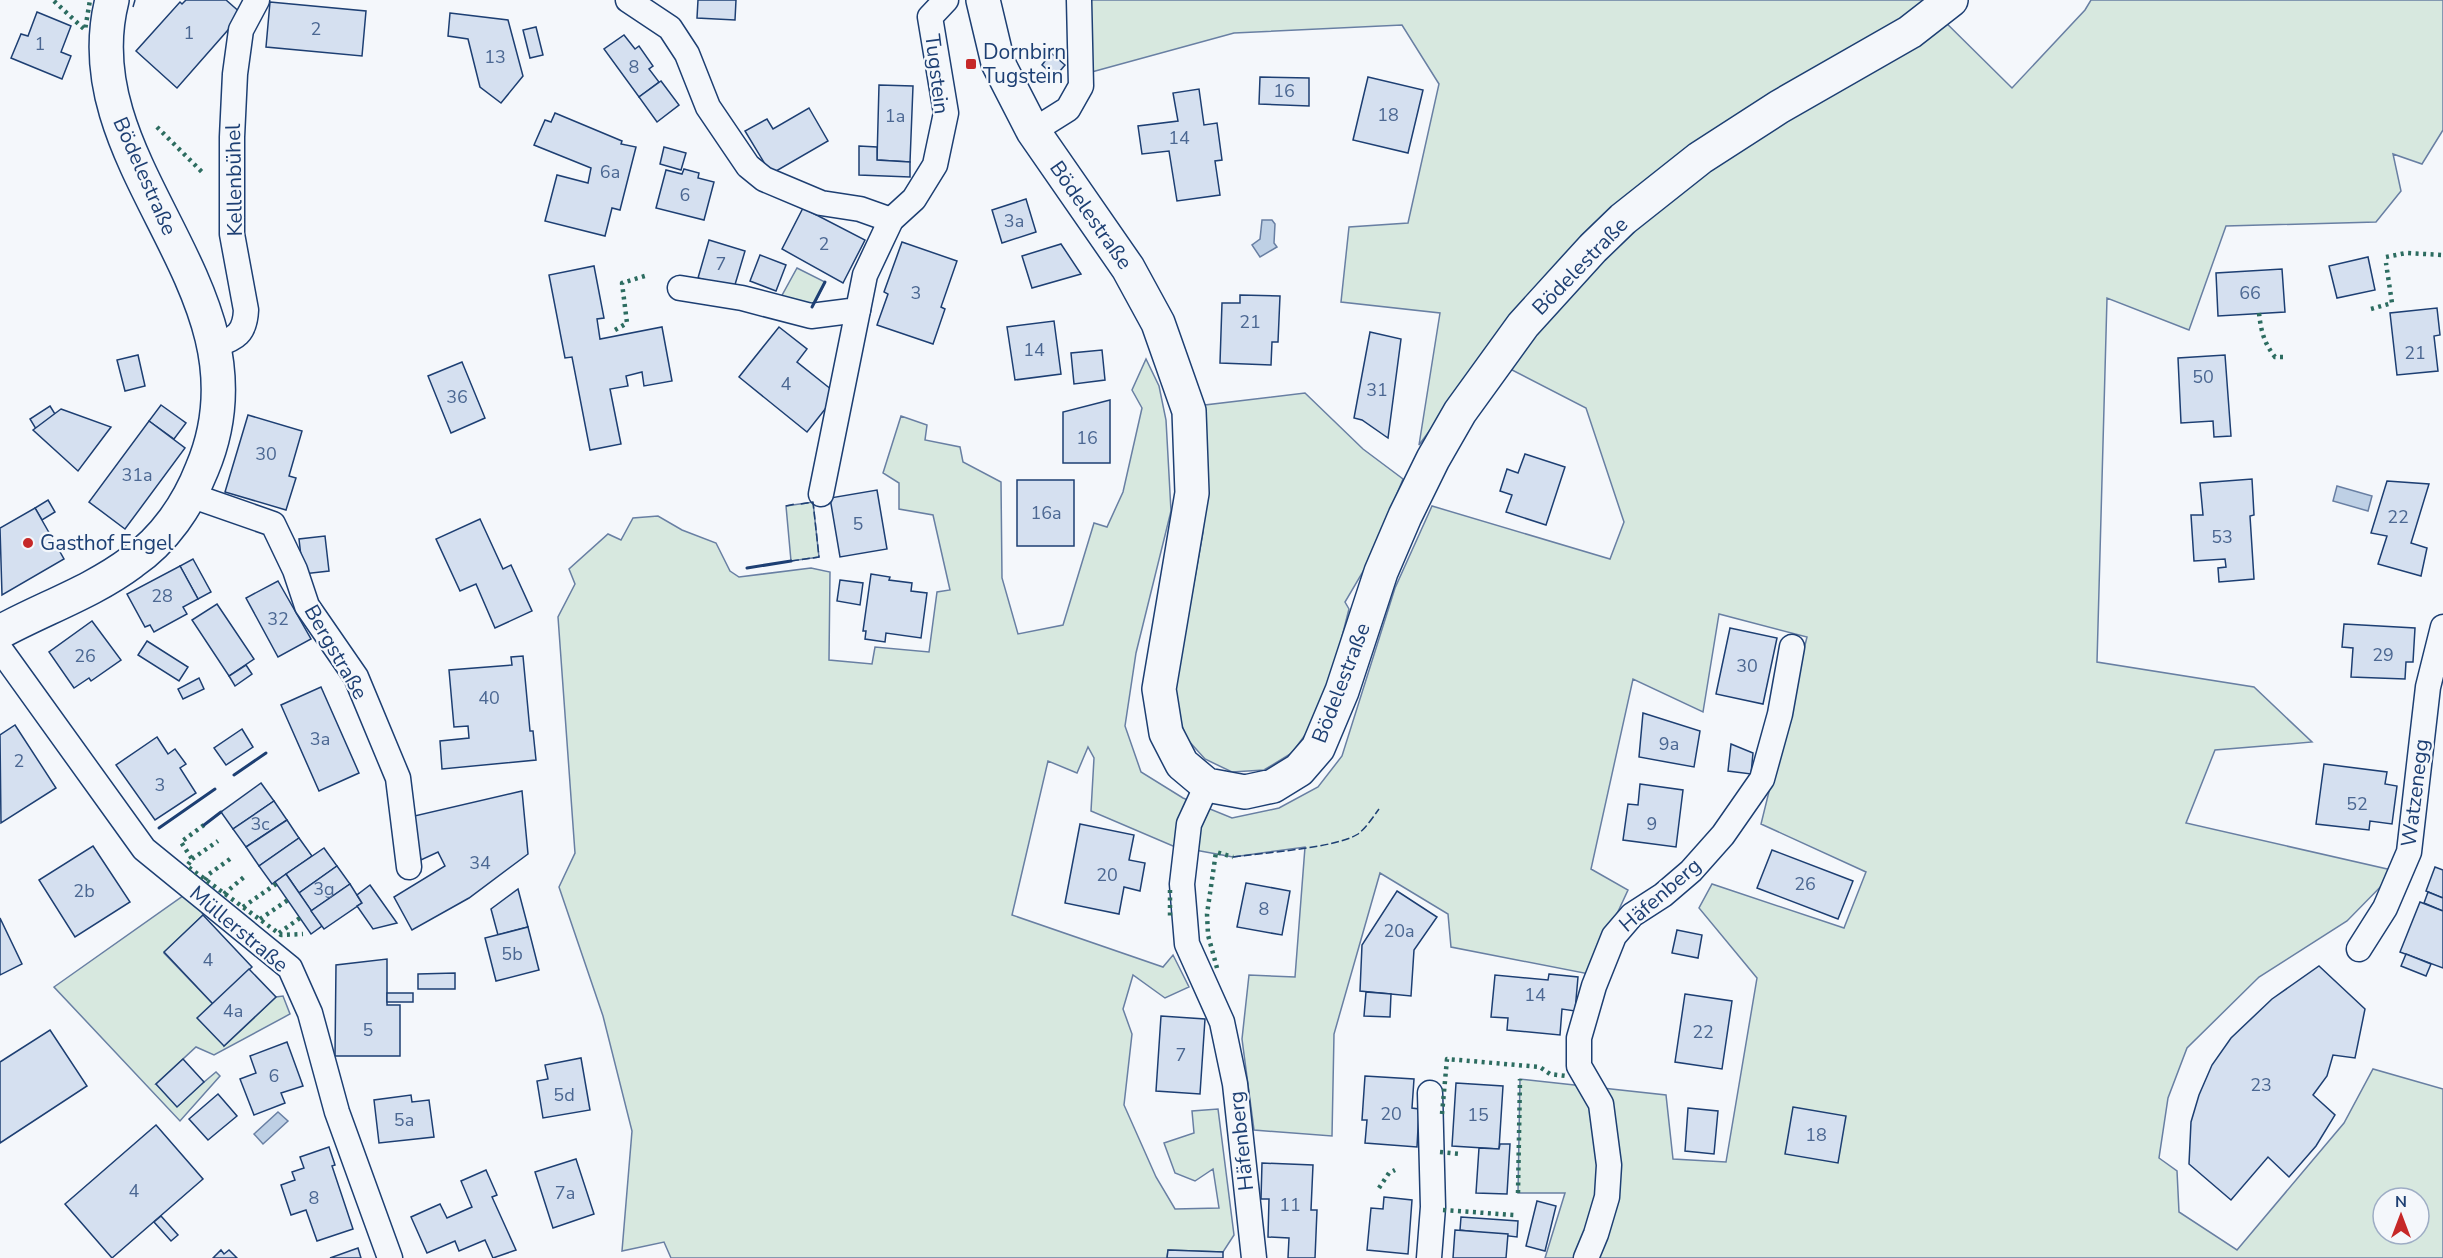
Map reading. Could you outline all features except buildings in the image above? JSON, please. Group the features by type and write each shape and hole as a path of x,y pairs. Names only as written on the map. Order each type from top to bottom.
{"main road":[{"name":"Bödelestraße","path":"112,0 105,47 106,74 112,101 129,149 186,264 212,330 215,345"},
{"name":"Bödelestraße","path":"983,0 998,63 1033,131 1128,268 1158,323 1189,411 1192,493 1159,689 1166,733 1182,764 1207,785 1245,792 1274,786 1299,770 1318,748 1342,691 1381,572 1433,459 1460,412 1523,325 1593,248 1623,219 1700,158 1779,107 1910,32 1952,0"},
{"path":"0,632 33,614 81,593 133,562 168,527 190,495 206,461 216,421 219,389 215,345"}],"street":[{"name":"Kellenbühel","path":"215,345 232,340 242,333 246,321 232,234 232,137 235,74 241,30 256,0"},
{"path":"628,0 670,28 687,54 708,107 748,166 764,179 821,203 860,209 891,220"},
{"name":"Tugstein","path":"821,494 865,275 891,220 914,199 935,165 946,113 930,17 946,0"},
{"path":"1033,131 1068,109 1081,86 1079,0"},
{"path":"680,288 742,298 811,316 858,310"},
{"name":"Bergstraße","path":"190,495 273,524 295,570 307,606 356,677 398,778 409,867"},
{"name":"Watzenegg","path":"2359,949 2385,908 2409,852 2428,687 2443,627"},
{"name":"Häfenberg","path":"1587,1258 1607,1197 1609,1164 1601,1104 1579,1066 1579,1038 1594,986 1614,936 1632,915 1663,895 1690,871 1723,835 1762,779 1780,714 1792,647"},
{"name":"Müllerstraße","path":"0,649 144,849 290,968 310,1013 337,1112 390,1258"},
{"name":"Häfenberg","path":"1207,785 1189,824 1182,884 1187,944 1222,1022 1235,1084 1254,1258"},
{"path":"1429,1258 1432,1207 1430,1093"}],"shaded area":[{"path":"1085,0 1931,0 1927,4 2012,88 2085,10 2091,0 2443,0 2443,130 2422,164 2393,154 2401,191 2376,222 2226,226 2189,330 2107,298 2097,662 2254,687 2312,742 2215,750 2186,823 2396,871 2347,921 2259,977 2187,1048 2168,1098 2159,1158 2177,1171 2179,1212 2237,1250 2344,1123 2373,1069 2443,1089 2443,1258 1545,1258 1565,1193 1518,1193 1520,1079 1666,1095 1673,1159 1726,1162 1757,978 1699,908 1712,884 1844,928 1866,872 1761,824 1807,637 1719,614 1703,712 1633,679 1591,869 1628,890 1589,974 1451,947 1448,914 1380,873 1334,1034 1332,1136 1254,1130 1242,1039 1249,975 1295,977 1305,847 1233,857 1173,846 1091,811 1094,758 1088,747 1077,773 1048,761 1012,915 1163,967 1173,955 1189,987 1165,998 1133,975 1123,1009 1132,1034 1124,1105 1156,1177 1175,1209 1219,1208 1213,1169 1195,1181 1175,1173 1164,1143 1194,1133 1192,1111 1218,1109 1234,1235 1223,1252 1168,1250 1167,1258 671,1258 664,1242 622,1251 632,1131 603,1016 559,887 575,853 558,617 575,584 569,569 608,534 621,540 633,518 658,516 682,530 716,543 730,571 739,577 811,568 830,572 829,660 872,664 875,647 929,652 937,592 950,590 933,515 899,509 899,483 883,473 901,416 927,425 925,440 960,447 963,462 1001,482 1002,578 1018,634 1063,625 1094,523 1107,527 1123,492 1142,408 1132,390 1146,359 1159,386 1166,420 1171,511 1136,653 1125,726 1141,772 1183,798 1232,818 1279,808 1318,787 1342,756 1395,588 1432,506 1610,559 1624,522 1586,408 1485,356 1419,445 1440,313 1341,302 1349,227 1408,223 1439,84 1402,25 1234,33 1088,73"},
{"path":"797,268 825,282 814,305 780,299"},
{"path":"1305,393 1363,449 1403,479 1371,558 1345,602 1349,609 1333,672 1313,724 1292,753 1264,770 1232,772 1205,759 1187,739 1178,715 1175,690 1203,532 1207,474 1205,405"},
{"path":"813,502 819,557 791,561 786,506"},
{"path":"183,896 198,904 203,915 164,953 213,1004 224,1046 276,997 283,996 290,1014 214,1055 196,1047 156,1084 204,1082 216,1072 220,1076 180,1121 54,987"}],"water":[{"path":"1262,220 1272,220 1275,224 1274,243 1277,247 1260,257 1252,245 1260,239"},
{"path":"2337,486 2372,496 2368,511 2333,501"},
{"path":"278,1112 288,1121 263,1144 254,1134"}],"hedge":[{"path":"54,1 85,30 90,0"},
{"path":"157,127 203,173"},
{"path":"2386,257 2406,253 2443,255"},
{"path":"2371,309 2392,303 2386,263"},
{"path":"615,330 627,323 622,283 648,275"},
{"path":"2259,313 2264,336 2271,352 2275,357 2287,357"},
{"path":"204,825 181,842 192,859 187,866 281,935 303,934"},
{"path":"192,859 218,841"},
{"path":"1217,968 1208,935 1207,914 1216,852 1233,857"},
{"path":"205,880 209,874 230,859"},
{"path":"224,894 244,877"},
{"path":"243,907 276,884"},
{"path":"1170,890 1170,917"},
{"path":"260,919 288,900"},
{"path":"279,933 300,918"},
{"path":"1442,1114 1447,1059 1540,1067 1550,1074 1566,1076"},
{"path":"1518,1193 1520,1079"},
{"path":"1440,1152 1461,1154"},
{"path":"1379,1188 1389,1173 1395,1170"},
{"path":"1443,1210 1514,1215"}],"fence":[{"path":"133,7 135,0"},
{"path":"791,561 819,557 813,502 800,504"},
{"path":"786,506 795,504"},
{"path":"1233,857 1279,852 1348,839 1361,832 1379,809"}],"wall":[{"path":"812,307 825,282"},
{"path":"747,568 791,561"},
{"path":"234,775 266,753"},
{"path":"159,828 215,789"},
{"path":"204,825 221,812"}],"place":[{"name":"Dornbirn Tugstein","path":"971,64"},
{"name":"Gasthof Engel","path":"28,543"}]}
